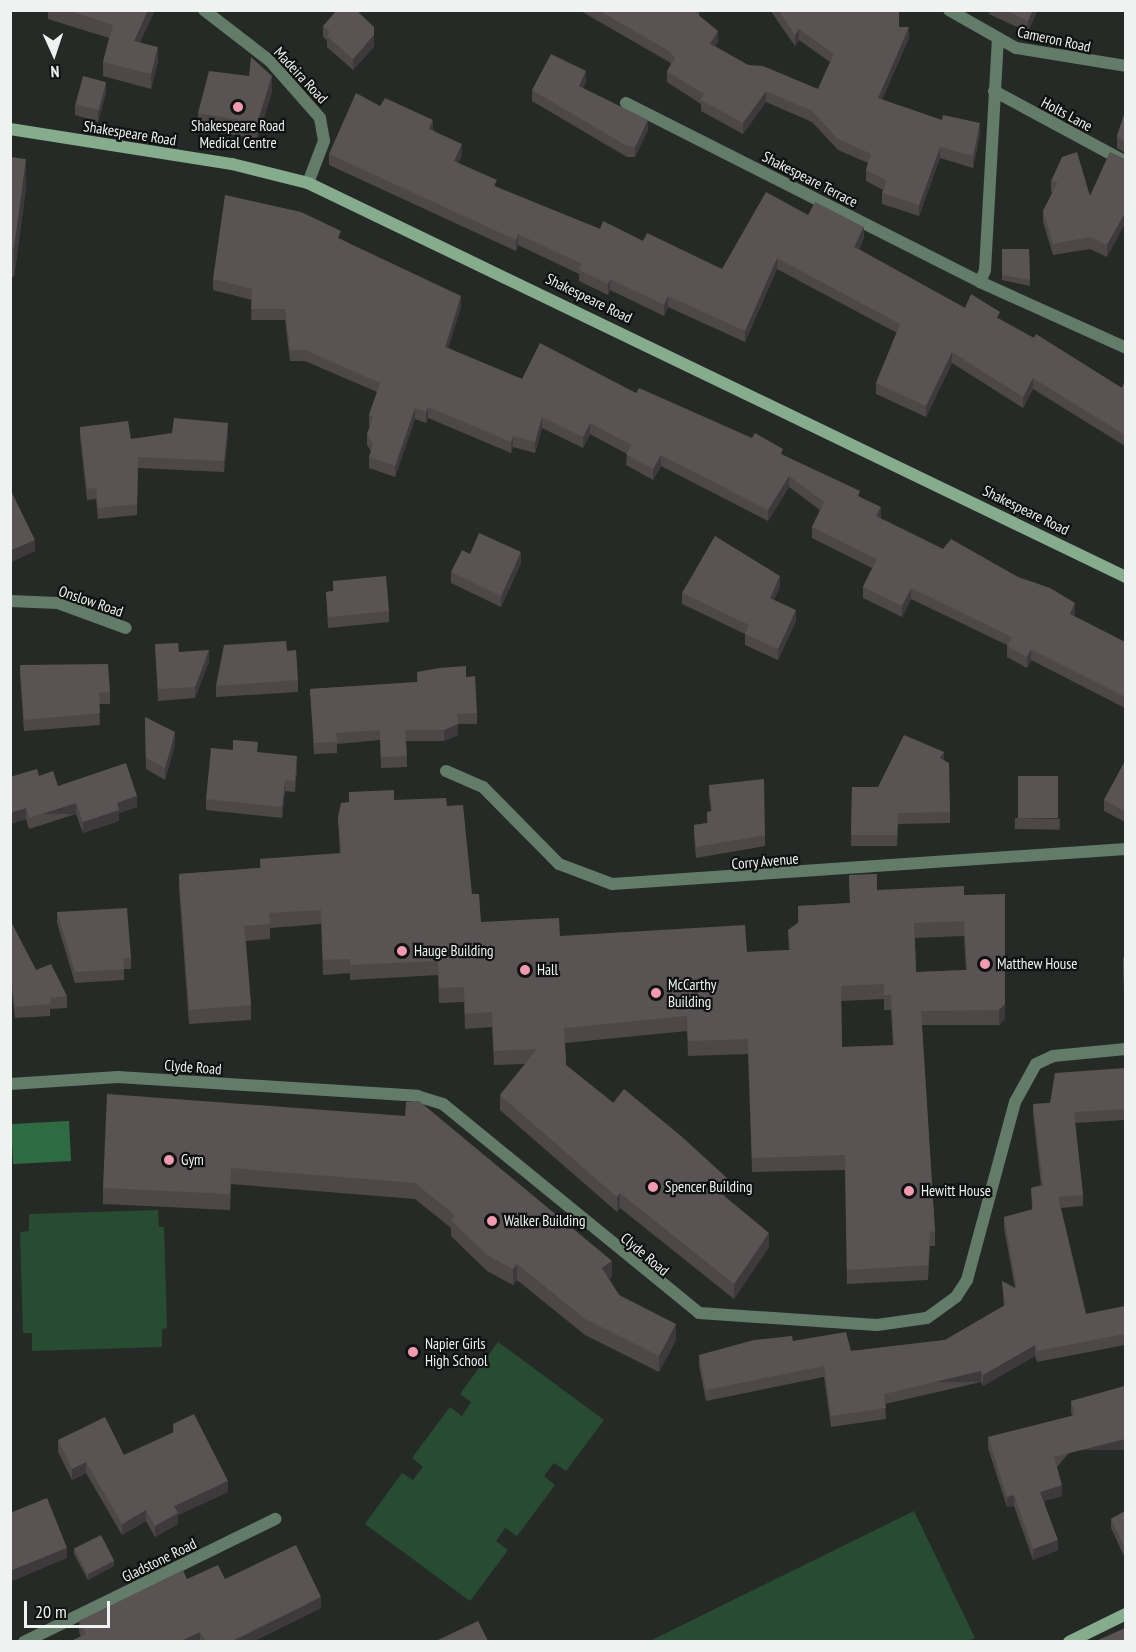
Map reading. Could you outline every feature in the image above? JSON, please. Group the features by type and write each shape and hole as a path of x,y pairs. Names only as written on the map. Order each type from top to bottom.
{"street":[{"name":"Madeira Road","path":"204,10 270,61 320,118 324,141 308,183"},
{"name":"Cameron Road","path":"949,10 998,41 1125,66"},
{"path":"980,282 985,270 993,92 998,41"},
{"name":"Holts Lane","path":"993,92 1125,162"},
{"name":"Shakespeare Terrace","path":"626,103 980,282 1125,348"},
{"name":"Shakespeare Road","path":"10,129 232,164 308,183 1125,577"},
{"name":"Onslow Road","path":"10,601 58,603 126,628"},
{"name":"Corry Avenue","path":"446,771 483,788 559,864 612,884 1125,849"},
{"name":"Clyde Road","path":"10,1083 118,1077 417,1096 443,1104 699,1313 877,1325 927,1318 956,1297 967,1280 1015,1102 1036,1064 1053,1056 1125,1049"},
{"name":"Gladstone Road","path":"24,1641 275,1519"},
{"path":"1069,1641 1125,1614"}],"shaded area":[{"path":"69,1121 71,1161 13,1164 11,1124"},
{"path":"158,1210 159,1227 164,1227 167,1328 162,1329 162,1347 32,1351 32,1333 23,1333 20,1232 29,1231 29,1214"},
{"path":"498,1342 604,1420 566,1471 554,1463 544,1476 555,1485 517,1536 505,1528 496,1541 508,1550 470,1601 365,1524 402,1473 413,1480 423,1467 412,1458 450,1407 462,1416 471,1402 460,1394"},
{"path":"914,1511 975,1638 968,1641 650,1641"}],"building":[{"path":"67,10 148,10 134,41 158,47 151,74 103,62 113,25"},
{"path":"337,10 356,10 374,27 374,35 353,59 327,36 330,32 323,26"},
{"path":"598,10 697,10 696,13 718,31 710,44 748,65 763,66 818,89 834,54 799,29 795,35 778,10 899,10 899,27 909,27 878,98 942,120 943,115 980,123 973,156 940,147 919,205 882,193 887,181 866,170 871,154 838,139 812,111 766,91 743,123 701,100 704,94 667,71 675,58 669,51"},
{"path":"1005,10 1033,10 1028,21"},
{"path":"551,54 586,71 579,86 648,120 635,147 627,146 532,90"},
{"path":"251,57 272,76 257,123 198,113 209,71 249,76"},
{"path":"83,76 106,82 99,110 75,104"},
{"path":"356,93 380,106 385,98 433,120 429,129 462,144 454,161 497,180 494,186 600,229 603,221 643,241 647,233 722,269 766,192 808,215 815,202 864,227 854,247 965,308 971,294 1000,312 997,318 1034,338 1036,334 1122,388 1125,380 1125,435 1033,378 1023,397 952,352 926,406 876,383 900,324 777,258 745,331 668,296 664,305 610,279 608,284 579,270 582,264 518,234 516,240 329,154"},
{"path":"1125,112 1125,142 1117,136"},
{"path":"1077,152 1090,196 1110,152 1125,159 1125,213 1107,245 1090,237 1053,244 1043,211 1057,183 1051,181 1062,157"},
{"path":"10,157 26,159 14,247 10,247"},
{"path":"225,195 301,212 341,231 338,238 461,296 445,347 522,379 540,343 636,393 639,388 752,438 755,433 783,449 781,454 860,491 858,496 881,507 876,516 943,549 951,539 1018,577 1050,588 1075,603 1070,614 1125,642 1125,697 1031,649 1027,657 1007,646 1012,637 911,588 902,606 863,587 877,559 812,527 824,502 789,476 768,510 661,455 653,469 626,454 632,445 590,423 583,437 542,417 535,442 513,436 511,442 428,407 426,412 415,408 395,466 369,457 373,444 367,434 373,417 369,415 380,383 305,350 290,350 285,309 251,309 252,289 213,279"},
{"path":"1002,249 1029,249 1030,280 1002,275"},
{"path":"174,418 228,423 224,461 138,457 137,504 98,508 96,488 87,489 80,427 128,421 131,439 172,433"},
{"path":"10,489 35,540 10,551"},
{"path":"479,533 521,552 501,596 451,572 462,550 470,554"},
{"path":"715,536 780,576 770,598 796,610 778,649 745,634 749,625 682,593"},
{"path":"386,576 389,611 328,617 326,592 334,591 333,581"},
{"path":"286,641 287,651 296,650 298,680 216,686 224,645"},
{"path":"178,643 179,652 209,650 195,687 158,689 155,644"},
{"path":"108,664 110,692 99,693 100,713 24,720 20,665"},
{"path":"466,666 466,677 475,676 477,713 457,714 458,724 444,730 405,730 407,756 381,757 380,730 336,733 337,742 314,743 310,689 418,682 417,672"},
{"path":"145,717 175,732 165,768 146,758"},
{"path":"904,735 944,752 940,758 949,763 950,812 898,813 897,835 851,835 852,787 878,787"},
{"path":"233,740 258,742 257,752 297,756 295,781 285,780 282,807 206,799 211,748 233,750"},
{"path":"1125,761 1125,811 1104,800"},
{"path":"126,763 137,796 117,803 119,810 83,822 76,803 29,818 26,808 10,813 10,777 37,769 39,776 53,771 58,786"},
{"path":"1018,776 1058,776 1058,818 1018,818"},
{"path":"764,779 765,835 696,847 694,825 708,823 707,812 712,811 709,785"},
{"path":"394,790 394,800 446,798 447,806 463,805 472,894 479,894 481,922 559,918 560,936 745,925 747,952 790,950 788,930 799,922 798,906 850,903 849,875 877,874 877,890 964,886 964,895 1005,894 1005,1004 999,1010 921,1011 935,1232 930,1231 928,1265 847,1270 845,1155 752,1158 748,1039 688,1041 687,1016 564,1028 566,1065 613,1103 624,1089 727,1178 717,1190 769,1233 734,1284 620,1193 617,1197 500,1095 537,1049 494,1051 492,1012 465,1014 464,987 439,988 438,961 350,965 350,959 323,960 321,910 269,913 270,924 244,926 251,1005 189,1010 179,874 261,868 260,859 341,853 338,817 341,803 349,802 349,792","holes":["964,921 967,970 916,972 914,923","884,984 884,995 891,995 894,1045 842,1047 841,986"]},
{"path":"127,908 131,958 123,958 124,969 75,972 57,912"},
{"path":"10,920 36,970 51,964 67,996 50,998 50,1004 15,1007 10,973"},
{"path":"1123,958 1125,958 1125,1003"},
{"path":"1125,1068 1125,1109 1074,1112 1083,1195 1058,1197 1086,1314 1125,1306 1125,1334 1037,1351 1035,1345 983,1375 981,1371 884,1394 886,1408 831,1416 824,1366 706,1390 699,1355 754,1340 792,1336 793,1341 846,1332 851,1351 945,1340 1005,1305 1002,1281 1017,1289 1004,1217 1033,1209 1031,1188 1043,1185 1033,1104 1050,1103 1055,1073"},
{"path":"107,1094 405,1116 406,1102 419,1101 612,1261 602,1268 619,1295 676,1324 659,1356 585,1319 517,1264 513,1269 487,1255 451,1220 455,1215 415,1183 231,1168 230,1194 103,1188"},
{"path":"1125,1386 1125,1439 1054,1457 1062,1485 1040,1492 1058,1540 1033,1549 1014,1495 1007,1497 988,1437 1075,1415 1071,1401"},
{"path":"194,1414 228,1481 174,1506 178,1513 155,1526 146,1510 122,1524 86,1462 72,1469 58,1440 105,1417 124,1455 174,1432 173,1424"},
{"path":"47,1498 67,1548 10,1571 10,1513"},
{"path":"1125,1511 1125,1548 1111,1519"},
{"path":"101,1535 114,1561 87,1574 74,1549"},
{"path":"296,1545 321,1597 232,1641 206,1641 200,1632 181,1641 71,1641 86,1634 79,1621 183,1570 187,1579 218,1565 225,1579"},
{"path":"478,1621 488,1641 436,1641"},
{"path":"1125,1628 1125,1641 1096,1641"}],"place":[{"name":"Shakespeare Road Medical Centre","path":"238,107"},
{"name":"Hauge Building","path":"402,951"},
{"name":"Matthew House","path":"985,964"},
{"name":"Hall","path":"525,970"},
{"name":"McCarthy Building","path":"656,993"},
{"name":"Gym","path":"169,1160"},
{"name":"Spencer Building","path":"653,1187"},
{"name":"Hewitt House","path":"909,1191"},
{"name":"Walker Building","path":"492,1221"},
{"name":"Napier Girls High School","path":"413,1352"}]}
